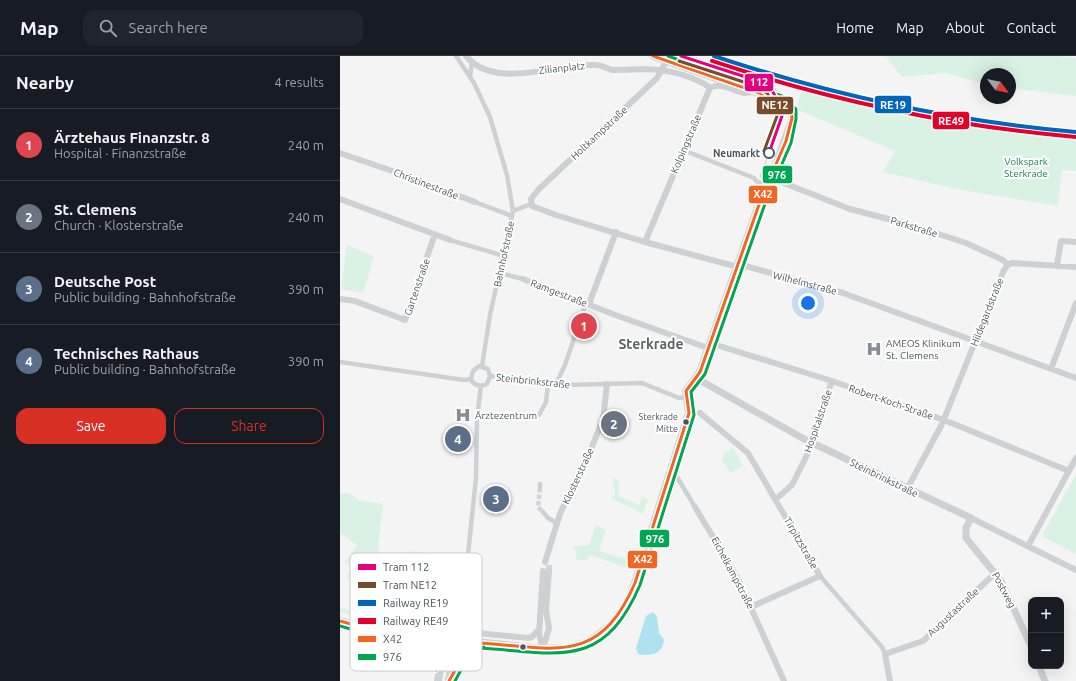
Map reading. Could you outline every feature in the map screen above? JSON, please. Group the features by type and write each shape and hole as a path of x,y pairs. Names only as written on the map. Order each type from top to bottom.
{"main road":[{"path":"482,643 543,649 556,649 583,644 604,631 620,615 635,583 689,413 686,398 687,388 696,378 709,346 738,267 760,199 768,186 792,121 791,112 788,106 779,100 653,56"},
{"path":"340,621 350,624"},
{"path":"438,681 440,671"},
{"path":"449,680 454,671"}],"street":[{"name":"Bahnhofstraße","path":"456,56 474,83 493,125 507,175 513,214 482,366 476,367 473,371 471,379"},
{"name":"Zilianplatz","path":"466,56 484,70 502,74 596,65 613,70 663,69 695,79 710,88"},
{"name":"Holtkampstraße","path":"531,204 532,198 538,190 654,81 663,69 667,60"},
{"path":"470,77 472,62"},
{"path":"710,88 719,85 744,93 753,91"},
{"name":"Kolpingstraße","path":"645,242 710,88"},
{"path":"683,150 754,178 756,181 768,186"},
{"name":"Christinestraße","path":"340,153 475,202 513,214"},
{"name":"Parkstraße","path":"771,178 850,209 911,225 966,243 1003,260 1008,265"},
{"path":"340,200 450,240 504,256"},
{"path":"513,214 531,204"},
{"name":"Wilhelmstraße","path":"531,204 556,215 645,242 738,267 742,265 843,293 1076,378"},
{"path":"556,384 565,365 587,304 616,232"},
{"name":"Gartenstraße","path":"340,299 355,301 406,320 435,234"},
{"path":"1057,265 1061,241 1076,242"},
{"path":"1008,265 1012,263 1076,266"},
{"name":"Hildegardstraße","path":"907,489 944,420 975,341 1008,265"},
{"name":"Ramgestraße","path":"500,273 523,280 618,316 709,346"},
{"path":"1051,369 1076,303"},
{"name":"Robert-Koch-Straße","path":"709,346 832,381 944,420 1069,471"},
{"path":"340,362 464,380 471,379 474,384 481,386 477,418 476,478 468,553"},
{"path":"482,366 488,369 490,376"},
{"name":"Steinbrinkstraße","path":"481,386 487,384 490,376 548,384 642,383 679,398 686,398"},
{"name":"Steinbrinkstraße","path":"696,378 812,443 971,518 1076,570"},
{"name":"Hospitalstraße","path":"776,498 792,485 810,449 812,436 832,381"},
{"path":"539,415 546,402 548,384"},
{"name":"Klosterstraße","path":"547,562 557,523 588,453 590,452 603,418 606,384"},
{"name":"Tirpitzstraße","path":"700,413 746,450 776,498 820,576 877,642 885,654 890,681"},
{"path":"1028,546 1076,458"},
{"name":"Eichelkampstraße","path":"669,474 677,477 720,547 751,607 784,681"},
{"path":"543,512 548,518 557,523"},
{"name":"Postweg","path":"971,518 966,528 966,538 997,574 1006,590 1028,639"},
{"path":"546,571 546,610 549,628 543,649 538,631 546,571"},
{"name":"Augustastraße","path":"885,654 922,641 991,577 997,574"},
{"path":"751,607 820,576"},
{"path":"482,633 528,638 538,631"},
{"path":"1040,669 1045,681"}],"green space":[{"path":"881,56 1056,56 1076,58 1076,96 1016,89 1016,68 980,68 980,82 945,73 902,77 886,57"},
{"name":"Volkspark Sterkrade","path":"802,89 912,117 1076,141 1076,171 1062,170 1058,206 956,189 883,172 895,151 796,109"},
{"path":"347,245 374,256 363,293 341,289"},
{"path":"733,448 743,466 730,473 721,458 725,456 723,453"},
{"path":"1076,474 1076,554 1042,536"},
{"path":"613,477 618,481 619,496 639,505 642,497 648,499 643,514 611,498 615,494"},
{"path":"340,493 351,494 358,500 383,504 378,547 380,553 351,553 357,545 340,533"},
{"path":"596,525 606,530 599,551 629,560 627,568 590,555 586,560 577,560 575,550 571,547 589,545"},
{"path":"409,551 429,553 409,553"},
{"path":"350,555 350,566 345,562"},
{"path":"350,572 350,579 346,577"},
{"path":"340,608 350,610 350,614 340,612"}],"water":[{"path":"653,612 657,617 659,633 664,640 663,645 661,649 651,655 638,654 636,648 646,616"}],"tunnel":[{"path":"540,488 538,507 543,512"},
{"path":"549,563 549,571"}],"tram line":[{"name":"112","path":"681,56 755,80 771,89 780,104 782,116 769,153"},
{"name":"NE12","path":"679,61 753,85 767,93 775,106 777,116 764,151"},
{"path":"748,77 769,84 779,92"},
{"path":"760,177 769,153"}],"rail line":[{"name":"RE19","path":"714,56 804,83 893,105 984,121 1076,132"},
{"name":"RE49","path":"712,61 802,88 892,110 983,126 1076,137"}],"transit line":[{"name":"X42","path":"482,643 553,648 572,646 590,640 606,628 621,610 635,583 689,413 686,391 700,372 761,199 786,141 792,118 791,110 779,100 653,56"},
{"name":"976","path":"482,648 555,653 576,651 594,644 610,632 626,613 640,585 694,415 691,392 705,374 766,201 791,143 796,119 796,109 782,96 668,56"},
{"name":"X42","path":"340,621 350,624"},
{"name":"976","path":"340,626 350,629"},
{"name":"X42","path":"449,681 455,671"},
{"name":"976","path":"455,681 460,671"}],"place":[{"name":"Neumarkt","path":"769,153"},
{"name":"Ärztehaus Finanzstr. 8","path":"584,326"},
{"name":"AMEOS Klinikum St. Clemens","path":"874,349"},
{"name":"Ärztezentrum","path":"463,415"},
{"name":"Sterkrade Mitte","path":"686,422"},
{"name":"St. Clemens","path":"614,424"},
{"name":"Technisches Rathaus","path":"458,439"},
{"name":"Deutsche Post","path":"496,499"}],"district":[{"name":"Sterkrade","path":"651,344"}]}
